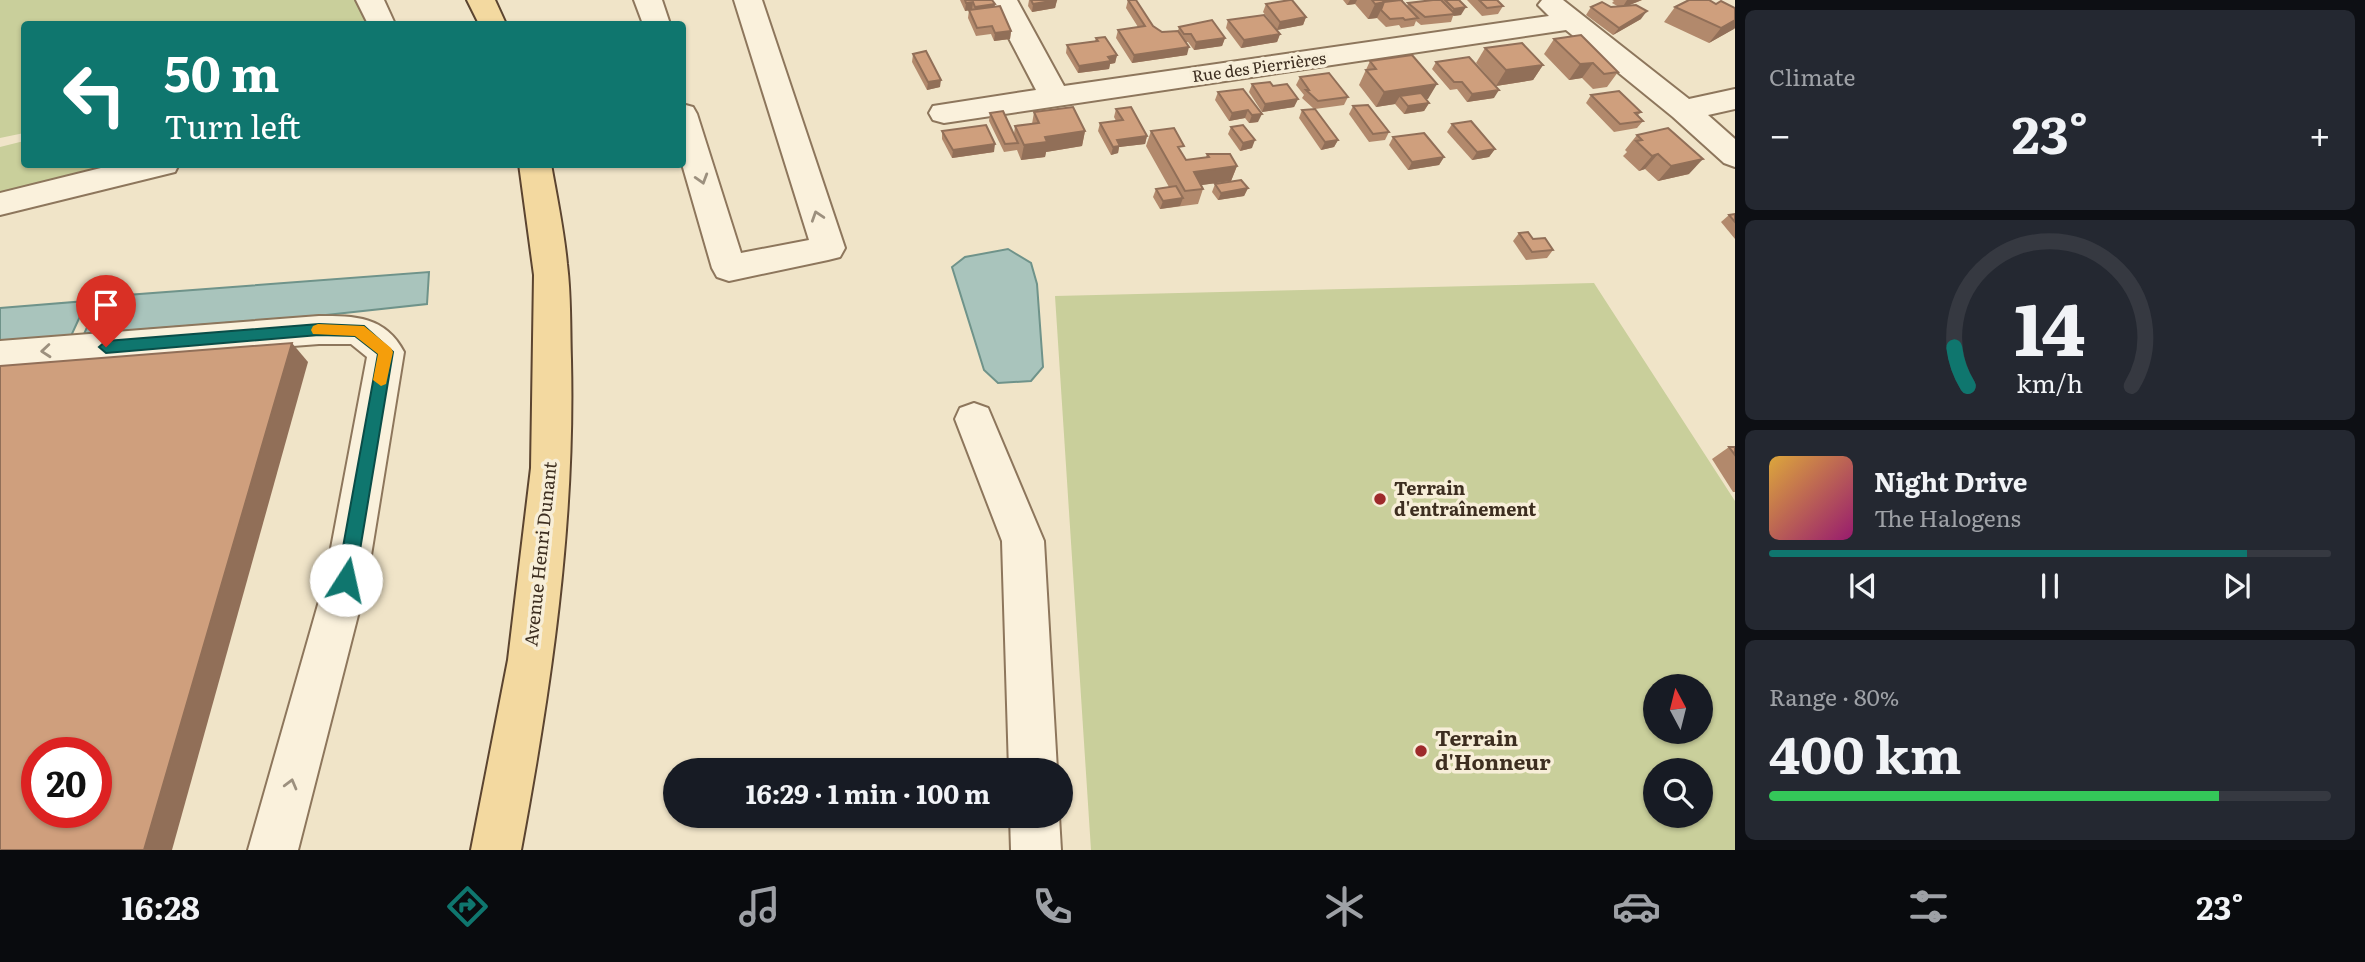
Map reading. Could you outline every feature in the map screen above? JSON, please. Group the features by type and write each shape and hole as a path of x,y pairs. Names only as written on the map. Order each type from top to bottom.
{"main road":[{"path":"481,0 491,21"},
{"name":"Avenue Henri Dunant","path":"496,850 518,742 540,594 551,478 553,368 550,256 536,168"}],"street":[{"path":"370,0 380,21"},
{"path":"648,0 655,21"},
{"path":"686,127 729,268 828,248 748,0"},
{"path":"1003,0 1055,97"},
{"path":"1544,0 1684,110 1735,156"},
{"name":"Rue des Pierrières","path":"944,113 1573,21"},
{"path":"1684,110 1735,99"},
{"path":"0,204 148,168"},
{"path":"0,355 319,330 359,330 386,352 346,580 273,850"},
{"path":"974,419 1023,541 1032,758"},
{"path":"1035,828 1036,850"}],"green space":[{"path":"0,0 357,0 368,21 21,21 21,134 0,138"},
{"path":"21,142 21,168 112,168 0,195 0,147"},
{"path":"1594,283 1735,501 1735,850 1091,850 1055,296"}],"water":[{"path":"1008,249 1031,263 1037,284 1043,367 1031,381 998,383 984,370 952,267 965,257"},
{"path":"429,272 427,304 326,315 84,334 100,297"},
{"path":"87,301 71,336 0,341 0,308"}],"building":[{"path":"965,0 992,0 995,4 975,7 973,2 966,3"},
{"path":"1031,0 1057,0 1033,4"},
{"path":"1128,0 1136,0 1153,26 1162,32 1178,31 1189,47 1134,55 1118,30 1145,26"},
{"path":"1292,0 1306,17 1280,22 1266,4"},
{"path":"1372,0 1382,0 1385,2 1375,4"},
{"path":"1401,0 1418,18 1390,19 1381,10 1384,2"},
{"path":"1441,0 1455,14 1425,17 1408,3"},
{"path":"1445,0 1459,0 1466,7 1454,9"},
{"path":"1479,0 1497,0 1503,6 1487,8"},
{"path":"1689,0 1709,0 1716,4 1721,1 1735,8 1735,20 1721,28 1675,7"},
{"path":"1602,2 1611,7 1636,5 1647,11 1619,28 1591,7"},
{"path":"1000,6 1011,31 995,33 992,26 977,28 969,10"},
{"path":"1264,15 1280,34 1244,40 1228,20"},
{"path":"1212,20 1225,38 1196,42 1191,34 1184,34 1179,27"},
{"path":"1581,35 1618,72 1604,74 1593,63 1580,64 1554,39"},
{"path":"1105,37 1117,55 1108,57 1111,61 1079,66 1067,45 1098,41 1096,38"},
{"path":"1522,43 1543,65 1506,70 1485,48"},
{"path":"926,51 941,80 928,82 913,54"},
{"path":"1412,55 1437,84 1384,92 1366,70 1376,69 1370,61"},
{"path":"1469,57 1499,90 1472,94 1462,82 1454,82 1436,62"},
{"path":"1329,73 1348,97 1318,101 1306,90 1309,90 1300,77"},
{"path":"1270,82 1273,86 1287,84 1298,99 1265,104 1252,84"},
{"path":"1243,89 1262,114 1252,115 1248,110 1232,113 1218,92"},
{"path":"1619,91 1641,112 1635,113 1643,121 1620,124 1591,95"},
{"path":"1421,93 1429,103 1408,106 1400,96"},
{"path":"1368,105 1389,132 1373,134 1353,106"},
{"path":"1073,107 1085,131 1045,137 1047,142 1024,145 1015,126 1039,123 1034,112"},
{"path":"1131,107 1147,136 1117,140 1120,146 1113,147 1100,123 1123,120 1116,109"},
{"path":"1315,109 1338,140 1325,142 1302,110"},
{"path":"1003,111 1018,143 1005,144 990,113"},
{"path":"1471,121 1495,149 1477,152 1452,124"},
{"path":"986,125 995,144 953,150 942,131"},
{"path":"1243,125 1255,140 1243,143 1231,127"},
{"path":"1174,128 1184,146 1178,147 1186,160 1209,157 1207,154 1230,154 1237,166 1194,172 1203,189 1185,191 1151,131"},
{"path":"1668,128 1703,159 1671,166 1658,154 1652,156 1636,141 1642,140 1637,135"},
{"path":"1424,133 1444,157 1412,162 1393,137"},
{"path":"1241,180 1248,188 1221,193 1215,184"},
{"path":"1176,186 1183,198 1163,201 1156,189"},
{"path":"1528,232 1533,239 1545,238 1553,250 1532,252 1519,233"},
{"path":"292,343 144,850 0,850 0,366"}],"slow traffic":[{"path":"318,330 359,330 386,352 381,380"}],"place":[{"name":"Terrain d'entraînement","path":"1380,499"},
{"name":"Terrain d'Honneur","path":"1421,751"}],"route":[{"path":"106,347 319,330 359,330 386,352 346,580"}]}
